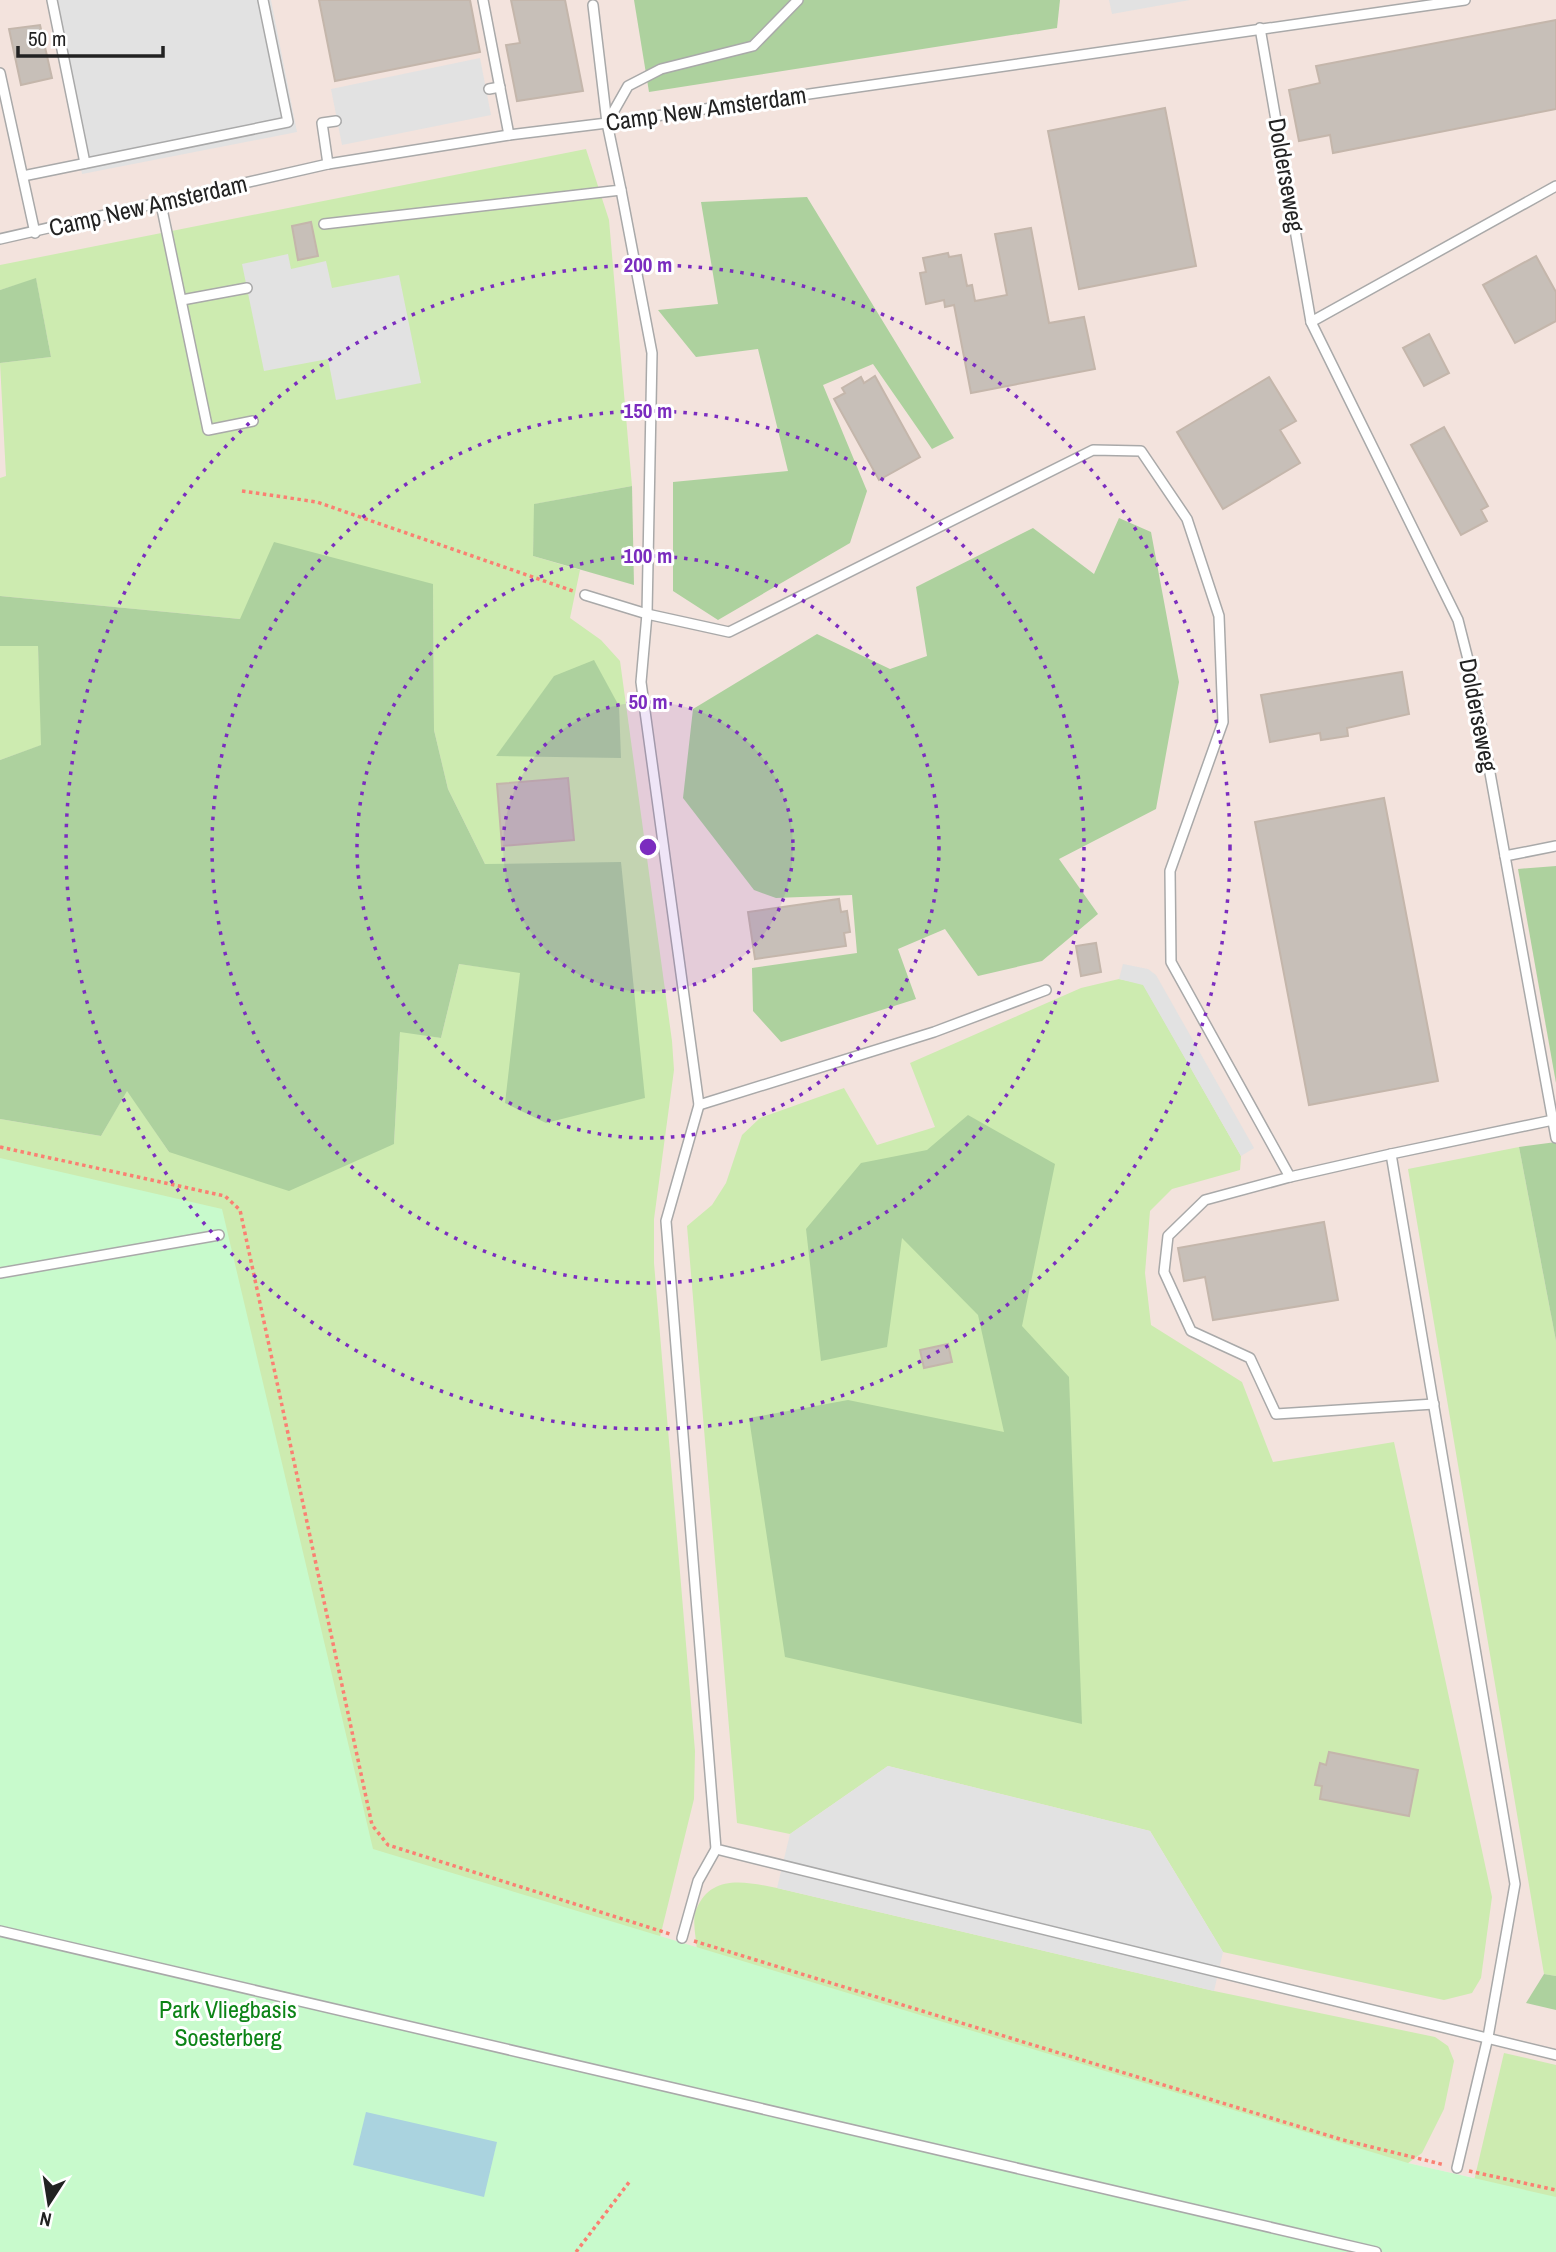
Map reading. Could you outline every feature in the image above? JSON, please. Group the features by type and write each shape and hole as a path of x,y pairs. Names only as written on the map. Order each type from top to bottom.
{"lane":[{"path":"52,0 85,163"},
{"path":"23,176 288,122 263,0"},
{"path":"483,0 509,135"},
{"path":"607,123 628,86 661,69 753,46 798,0"},
{"name":"Camp New Amsterdam","path":"0,239 36,233 328,164 509,135 607,123 1417,3 1465,0"},
{"path":"593,5 607,123 652,353 647,614 641,682 699,1105 666,1221 716,1849 698,1881 682,1938"},
{"name":"Dolderseweg","path":"1260,28 1311,322 1458,620 1473,679 1556,1138"},
{"path":"0,73 36,233"},
{"path":"489,89 500,87"},
{"path":"328,164 322,123 336,121"},
{"path":"1311,322 1556,186"},
{"path":"324,224 621,190"},
{"path":"161,204 208,430 253,421"},
{"path":"182,300 247,288"},
{"path":"585,595 647,614 729,632 1093,450 1141,451 1187,519 1219,616 1223,722 1170,871 1171,962 1290,1177"},
{"path":"1505,856 1556,846"},
{"path":"699,1105 934,1032 1046,990"},
{"path":"1434,1404 1276,1414 1250,1358 1191,1331 1164,1272 1168,1236 1205,1200 1391,1154 1553,1121"},
{"path":"1391,1154 1516,1884 1488,2037 1457,2168"},
{"path":"0,1273 219,1235"},
{"path":"716,1849 1556,2055"},
{"path":"0,1931 1376,2252"}],"path":[{"path":"242,491 317,502 585,595"},
{"path":"0,1147 225,1196 240,1210 372,1825 388,1845 1343,2140 1556,2190"},
{"path":"576,2252 630,2181"}],"shaded area":[{"path":"0,0 1556,0 1556,2197 1408,2163 372,1849 0,1158"},
{"path":"48,0 271,0 297,132 82,174"},
{"path":"1109,0 1190,0 1112,14"},
{"path":"480,58 491,115 342,145 331,89"},
{"path":"288,254 291,269 326,261 332,288 399,275 421,383 336,400 328,359 264,371 242,264"},
{"path":"1123,964 1148,969 1156,975 1254,1148 1241,1156 1143,985 1119,979"},
{"path":"888,1766 1150,1831 1223,1952 1214,1991 777,1888 790,1834"}],"green space":[{"path":"634,0 1060,0 1057,28 649,92"},
{"path":"586,149 609,220 632,486 535,504 533,556 580,570 570,618 601,640 620,661 672,1041 674,1070 654,1219 654,1263 695,1751 694,1799 660,1937 697,1949 694,1918 703,1898 720,1885 753,1884 1214,1991 1435,2037 1448,2046 1454,2061 1444,2109 1422,2153 1393,2174 0,1866 0,1119 101,1136 127,1090 169,1152 394,1144 400,1031 441,1038 459,964 520,972 645,1098 485,864 448,789 434,730 433,584 240,619 0,596 0,478 6,476 0,363 51,357 36,279 0,290 0,265"},
{"path":"807,197 954,438 932,449 873,364 823,385 867,491 850,543 718,620 673,591 673,482 788,471 758,349 696,357 658,310 718,304 701,202"},
{"path":"36,278 51,357 0,363 0,290"},
{"path":"632,486 634,585 533,556 534,504"},
{"path":"1119,518 1151,532 1179,682 1156,809 1059,859 1098,914 1042,961 978,976 945,929 898,949 916,999 781,1042 753,1011 752,968 857,953 852,895 776,898 754,890 683,798 693,709 817,634 890,669 927,656 916,587 1033,528 1094,574"},
{"path":"274,542 433,584 434,730 448,789 485,864 621,862 645,1098 546,1123 505,1103 520,973 459,964 441,1038 400,1032 394,1144 289,1191 169,1152 127,1091 101,1136 0,1119 0,760 41,745 38,646 0,646 0,596 240,619"},
{"path":"38,645 42,745 0,760 0,646"},
{"path":"594,660 619,706 621,758 496,756 554,676"},
{"path":"1556,866 1556,1083 1518,869"},
{"path":"1119,979 1143,984 1241,1156 1240,1170 1172,1189 1150,1211 1145,1273 1151,1325 1242,1382 1273,1462 1394,1442 1492,1897 1481,1978 1472,1993 1444,2000 1223,1952 1150,1831 888,1766 790,1834 737,1823 687,1226 712,1205 726,1183 742,1135 760,1118 844,1088 877,1145 935,1127 910,1063 1081,988"},
{"path":"968,1115 1055,1164 1022,1326 1069,1377 1082,1724 785,1657 749,1418 848,1400 1004,1432 978,1315 902,1238 887,1347 821,1361 806,1229 861,1163 927,1150"},
{"path":"1556,1142 1556,1341 1519,1147"},
{"path":"1519,1147 1556,1341 1556,1976 1544,1974 1408,1169"},
{"name":"Park Vliegbasis Soesterberg","path":"0,1158 222,1209 373,1849 1408,2163 1556,2197 1556,2252 0,2252"},
{"path":"1544,1974 1556,1976 1556,2010 1526,2003"},
{"path":"1504,2053 1556,2065 1556,2221 1473,2185"}],"water":[{"path":"366,2112 497,2142 484,2197 353,2165"}],"building":[{"path":"319,0 470,0 480,52 335,81"},
{"path":"511,0 565,0 583,91 517,101 506,45 520,43"},
{"path":"1556,20 1556,109 1333,153 1330,135 1299,141 1289,90 1320,83 1316,66"},
{"path":"40,25 52,78 21,85 9,29"},
{"path":"1165,108 1196,266 1079,289 1048,131"},
{"path":"311,222 318,256 298,260 292,226"},
{"path":"1031,228 1049,323 1084,317 1095,369 971,393 954,305 945,307 944,300 926,304 920,273 926,272 923,258 948,253 949,257 961,255 967,286 972,285 975,301 1007,295 995,234"},
{"path":"1536,256 1556,292 1556,321 1515,343 1483,285"},
{"path":"1429,334 1449,373 1424,386 1403,348"},
{"path":"875,376 920,457 879,480 834,399 845,393 842,388 861,377 864,383"},
{"path":"1269,377 1296,421 1280,430 1300,463 1223,509 1177,432"},
{"path":"1444,427 1488,506 1481,510 1487,521 1461,535 1411,445"},
{"path":"1402,672 1409,714 1347,728 1348,736 1321,740 1320,733 1270,742 1261,695"},
{"path":"568,778 574,840 502,846 497,784"},
{"path":"1384,798 1438,1081 1309,1105 1255,822"},
{"path":"839,899 841,912 847,911 850,932 844,933 846,946 755,959 748,912"},
{"path":"1096,943 1101,972 1081,976 1076,946"},
{"path":"1324,1222 1338,1300 1213,1320 1205,1277 1184,1281 1178,1248"},
{"path":"948,1344 952,1362 924,1368 920,1350"},
{"path":"1329,1752 1418,1770 1409,1816 1320,1799 1322,1786 1315,1785 1320,1763 1326,1765"}]}
